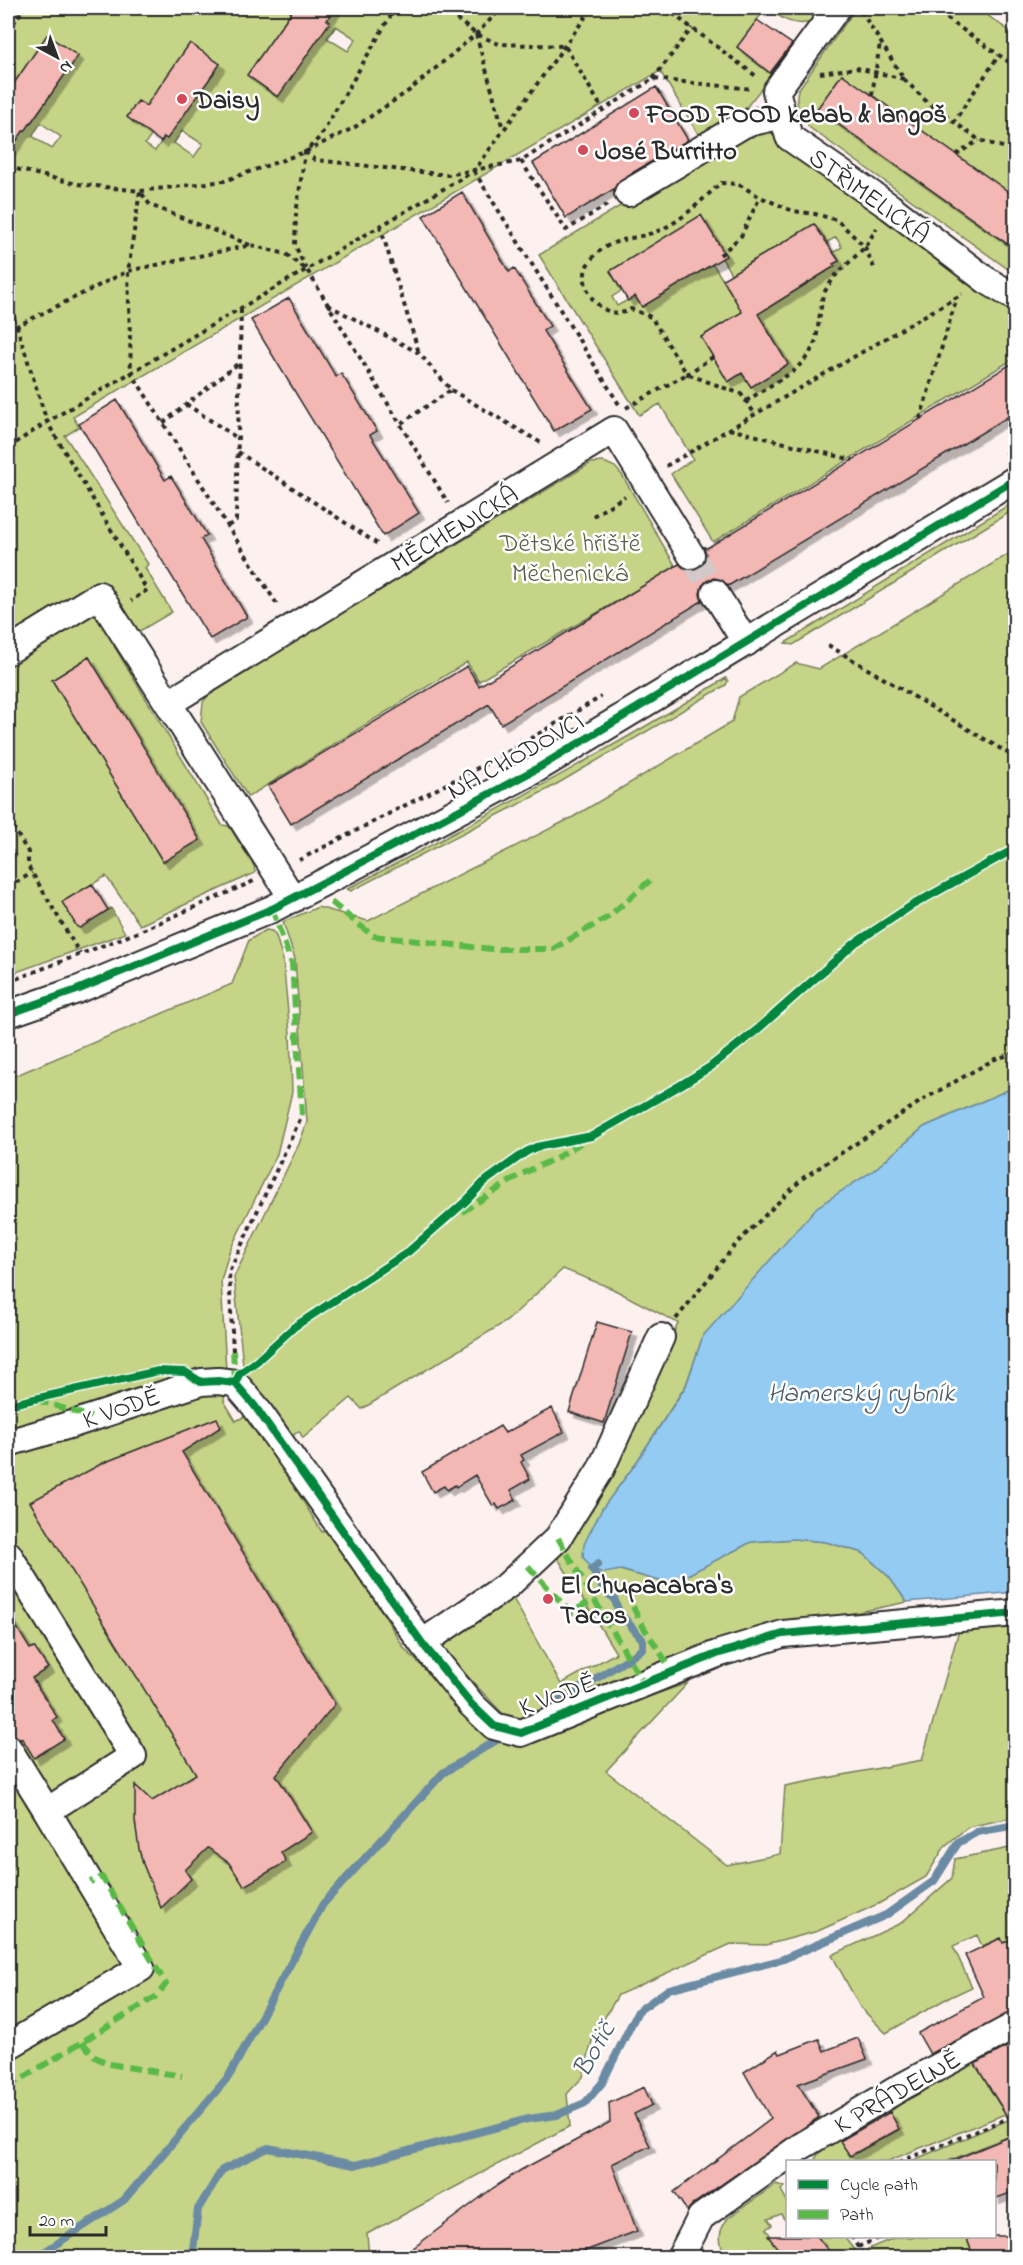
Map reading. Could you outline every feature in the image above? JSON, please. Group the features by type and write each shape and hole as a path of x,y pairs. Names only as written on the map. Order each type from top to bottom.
{"street":[{"path":"620,198 744,124 783,94 837,8"},
{"name":"STŘIMELICKÁ","path":"783,94 789,137 890,207 987,280 1016,298"},
{"name":"MĚCHENICKÁ","path":"169,703 614,430 691,555"},
{"name":"NA CHODOVCI","path":"8,1014 77,990 293,899 538,768 1016,479"},
{"path":"715,593 746,643"},
{"path":"8,651 99,595 293,899"},
{"path":"422,1643 508,1585 558,1538 601,1469 661,1337"},
{"name":"K VODĚ","path":"8,1443 201,1382 235,1383 254,1405 422,1643 472,1705 494,1726 521,1733 717,1654 783,1634 1016,1613"},
{"path":"11,1566 133,1756 47,1811"},
{"path":"8,1748 141,1968 8,2046"},
{"name":"K PRÁDELNĚ","path":"680,2258 701,2217 800,2147 903,2086 1016,2025"}],"path":[{"path":"8,31 24,8"},
{"path":"395,8 321,137 305,152 296,214 295,244 327,304 461,524"},
{"path":"442,8 476,34 499,45 565,46"},
{"path":"8,195 10,168 77,184 140,191 224,181 305,152 355,127 410,90 476,34 502,8"},
{"path":"8,448 131,372 474,171 592,8"},
{"path":"665,8 783,94"},
{"path":"859,8 904,79 928,103 979,140 1016,151"},
{"path":"932,8 1016,67"},
{"path":"305,152 315,160 448,175 521,160 653,79 692,28"},
{"path":"476,34 503,130"},
{"path":"872,95 880,41"},
{"path":"565,46 603,110"},
{"path":"953,123 999,55"},
{"path":"653,79 783,94 817,74 857,68 904,79"},
{"path":"956,155 979,140"},
{"path":"521,160 566,230 620,198"},
{"path":"474,171 623,410 713,357"},
{"path":"755,414 741,394 687,374 651,317 631,309 622,315 601,308 592,298 584,280 588,263 605,246 629,237 656,232 673,223 721,183 738,184 760,197 793,211 837,220 865,246 875,270"},
{"path":"140,191 150,206 251,245 286,254 307,270"},
{"path":"140,191 128,271 131,372 291,628"},
{"path":"720,255 741,236 760,197"},
{"path":"746,401 794,371 809,355 816,340 823,294 835,276 865,246 890,207"},
{"path":"380,226 419,353"},
{"path":"8,332 128,271 251,245"},
{"path":"8,263 13,314 47,422 147,590 112,615"},
{"path":"662,469 987,280"},
{"path":"920,419 957,297"},
{"path":"327,304 419,353 451,390 567,459"},
{"path":"228,526 236,520 241,308"},
{"path":"8,310 13,314"},
{"path":"163,423 240,362"},
{"path":"400,424 451,390"},
{"path":"186,404 238,439"},
{"path":"729,429 853,460"},
{"path":"996,460 1016,448"},
{"path":"238,452 402,560"},
{"path":"828,645 1016,758"},
{"path":"8,982 138,932 276,872 501,756 611,691"},
{"path":"8,819 28,852 28,866 80,954"},
{"path":"8,887 32,873"},
{"path":"661,1337 737,1243 803,1178 926,1098 995,1059 1016,1053"},
{"path":"233,1351 229,1272 302,1115"},
{"path":"904,2160 1016,2115"},
{"path":"852,2238 865,2258"},
{"path":"858,2247 878,2238"}],"green space":[{"path":"8,8 284,8 291,12 247,75 277,97 322,33 319,31 336,8 708,8 719,15 725,8 766,8 737,47 772,75 745,109 700,137 660,71 73,417 79,427 65,436 148,564 145,568 172,612 114,646 222,825 229,826 254,866 255,873 140,925 106,876 64,901 80,927 111,908 125,933 8,975 8,861 16,856 8,842 8,140 13,144 31,119 33,120 78,56 47,35 8,92","holes":["336,26 356,39 348,51 327,38","190,43 220,64 155,151 145,144 152,135 127,117 138,101 146,106","41,123 61,137 52,149 32,136","182,131 203,144 194,157 174,143","88,657 89,657 163,862 52,680"]},
{"path":"766,8 823,8 812,22 799,23 788,21"},
{"path":"856,8 977,8 1015,35 1015,197 842,74 817,109 1015,250 1015,274 810,128 803,120 797,106 798,90"},
{"path":"768,131 1015,307 1015,358 713,542 671,474 693,459 660,404 639,415 539,255 741,133","holes":["701,216 721,247 720,255 731,274 814,224 826,243 836,237 842,247 828,256 830,259 836,256 839,261 833,264 834,267 756,315 765,325 788,364 751,387 742,373 728,382 701,337 720,325 754,331 713,264 642,307 635,296 617,306 612,297 621,291 610,271"]},
{"name":"Dětské hřiště Měchenická","path":"604,462 615,467 622,475 676,567 479,681 467,662 248,797 201,722 203,702 210,693 591,463"},
{"path":"1015,501 1015,509 793,645 785,643"},
{"path":"1015,550 1015,1087 924,1127 874,1170 703,1336 686,1385 634,1466 602,1509 604,1572 620,1570 670,1584 751,1542 794,1539 826,1542 863,1553 889,1577 907,1602 811,1622 517,1722 505,1716 438,1645 510,1593 561,1684 616,1653 554,1552 612,1462 678,1323 611,1288 563,1269 507,1321 362,1409 351,1398 303,1438 299,1431 284,1438 245,1385 234,1277 299,1144 307,1122 295,959 283,922 318,907 368,921 573,817 732,722 739,697 796,663 819,669"},
{"path":"726,678 728,681 726,685 550,788 351,891 347,889 538,787"},
{"path":"266,930 272,931 276,936 283,960 290,1033 292,1092 277,1154 229,1252 221,1281 226,1370 224,1401 236,1421 249,1414 322,1532 331,1527 404,1648 479,1725 524,1739 688,1683 606,1771 727,1865 780,1854 785,1786 922,1760 959,1630 1015,1624 1015,1813 1006,1819 968,1827 945,1846 926,1877 878,1904 818,1931 766,1945 731,1944 618,1995 593,2037 583,2077 567,2094 570,2126 367,2234 369,2257 8,2257 8,1063 12,1077 232,984 249,940"},
{"path":"1015,1847 1015,1938 1003,1943 1001,1938 982,1946 977,1935 953,1946 972,1987 886,2033 860,2007 832,1955 901,1923 952,1878 955,1859"},
{"path":"973,2060 999,2104 1015,2097 1015,2110 890,2160 815,2160 821,2151 839,2139 851,2156 899,2130 890,2112 916,2093"},
{"path":"1015,2117 1015,2134 950,2160 914,2160"},
{"path":"776,2184 785,2187 781,2190 786,2199 786,2218 784,2219 781,2214 768,2219 772,2225 766,2229 785,2257 736,2257 728,2249 724,2253 720,2235 728,2218"},
{"path":"818,2238 845,2238 860,2257 834,2257"},
{"path":"894,2238 966,2238 974,2257 870,2256 868,2249"}],"water":[{"name":"Hamerský rybník","path":"1015,1087 1015,1592 907,1602 889,1577 863,1553 826,1542 794,1539 751,1542 670,1584 621,1570 604,1573 592,1569 583,1557 584,1544 602,1509 634,1466 686,1386 703,1336 817,1207 874,1170 924,1127"}],"building":[{"path":"294,8 336,8 327,20 330,22 278,97 247,75"},
{"path":"757,20 792,44 770,73 737,47"},
{"path":"47,35 78,56 8,153 8,92"},
{"path":"190,43 220,64 167,139 164,137 161,142 127,117 138,101 146,106"},
{"path":"842,74 1016,197 1016,250 817,109"},
{"path":"656,87 688,140 620,180 614,189 566,218 533,163"},
{"path":"462,192 509,272 514,268 550,326 543,331 592,409 554,431 423,216"},
{"path":"701,215 726,256 642,307 635,296 628,301 610,271"},
{"path":"814,224 839,261 833,264 835,266 758,314 788,364 751,387 742,373 728,382 701,337 742,312 723,279"},
{"path":"289,298 336,377 341,373 377,431 370,435 419,513 383,536 251,320"},
{"path":"1016,361 1016,412 728,586 722,580 714,578 708,580 702,586 700,594 702,601 501,724 489,704 291,824 268,786 467,666 479,686 679,564 691,570 698,568 704,562 706,554 704,547 707,548"},
{"path":"117,400 165,480 171,476 207,535 201,539 247,617 210,639 79,424"},
{"path":"89,657 200,840 163,862 52,680"},
{"path":"92,884 108,910 80,928 77,927 62,902"},
{"path":"597,1322 632,1332 604,1423 569,1412"},
{"path":"552,1408 564,1432 521,1455 524,1460 521,1462 530,1479 511,1490 516,1500 499,1509 496,1504 493,1506 475,1475 456,1487 455,1485 447,1490 444,1486 433,1492 422,1472 500,1426 505,1433"},
{"path":"217,1418 221,1427 182,1452 335,1704 276,1775 312,1832 281,1852 286,1862 244,1886 229,1863 208,1848 185,1870 191,1879 161,1908 139,1849 135,1821 135,1785 152,1801 196,1774 30,1502 103,1463"},
{"path":"8,1613 30,1649 34,1647 48,1668 32,1678 57,1717 53,1720 64,1739 34,1758 22,1738 8,1733"},
{"path":"1001,1938 1003,1943 1016,1938 1016,2010 930,2054 918,2033 984,1997 965,1955"},
{"path":"858,2038 867,2059 798,2084 819,2117 692,2205 687,2211 674,2192 771,2119 744,2072 778,2050 780,2054 819,2039 824,2051"},
{"path":"1016,2042 1016,2131 975,2064"},
{"path":"644,2087 652,2105 634,2114 650,2146 612,2164 637,2231 567,2258 400,2258 493,2188 521,2170 610,2122 609,2103"},
{"path":"890,2112 899,2129 850,2156 840,2141"},
{"path":"1016,2134 1016,2191 996,2198 996,2160 954,2160"},
{"path":"768,2236 819,2238 834,2258 785,2258"},
{"path":"1009,2236 1016,2258 974,2258 967,2238"}],"waterway":[{"path":"539,1714 643,1648 643,1640 619,1612 614,1598 605,1592 592,1569 598,1564"},
{"path":"35,2258 124,2200 229,2076 323,1904 443,1773 503,1736"},
{"name":"Botič","path":"192,2258 198,2209 222,2170 268,2148 355,2165 528,2119 557,2115 585,2103 602,2083 638,2011 669,1989 781,1960 886,1915 934,1881 958,1843 977,1832 1016,1825"}],"tunnel":[{"path":"691,555 715,593"}],"marked path":[{"path":"331,902 373,936 491,949 553,949 608,917 654,877"},
{"path":"272,909 292,964 302,1115"},
{"path":"462,1212 520,1175 554,1159 584,1141"},
{"path":"233,1351 235,1380"},
{"path":"37,1400 91,1417"},
{"path":"558,1538 644,1684"},
{"path":"528,1566 571,1613 594,1599"},
{"path":"626,1590 639,1620 673,1672"},
{"path":"8,2087 157,1996 166,1984 102,1877 90,1882"},
{"path":"82,2042 95,2057 109,2064 182,2076"}],"cycle path":[{"path":"8,1014 77,990 272,909 351,868 538,768 1016,479"},
{"path":"235,1383 240,1373 257,1361 294,1327 408,1252 484,1182 526,1152 536,1147 592,1136 710,1067 758,1029 855,943 911,906 1016,848"},
{"path":"8,1405 158,1371 185,1372 201,1382 235,1383 254,1405 422,1643 472,1705 494,1726 521,1733 717,1654 783,1634 1016,1613"}],"place":[{"name":"Daisy","path":"182,99"},
{"name":"FOOD FOOD kebab & langoš","path":"634,113"},
{"name":"José Burritto","path":"583,150"},
{"name":"El Chupacabra's Tacos","path":"548,1599"}]}
